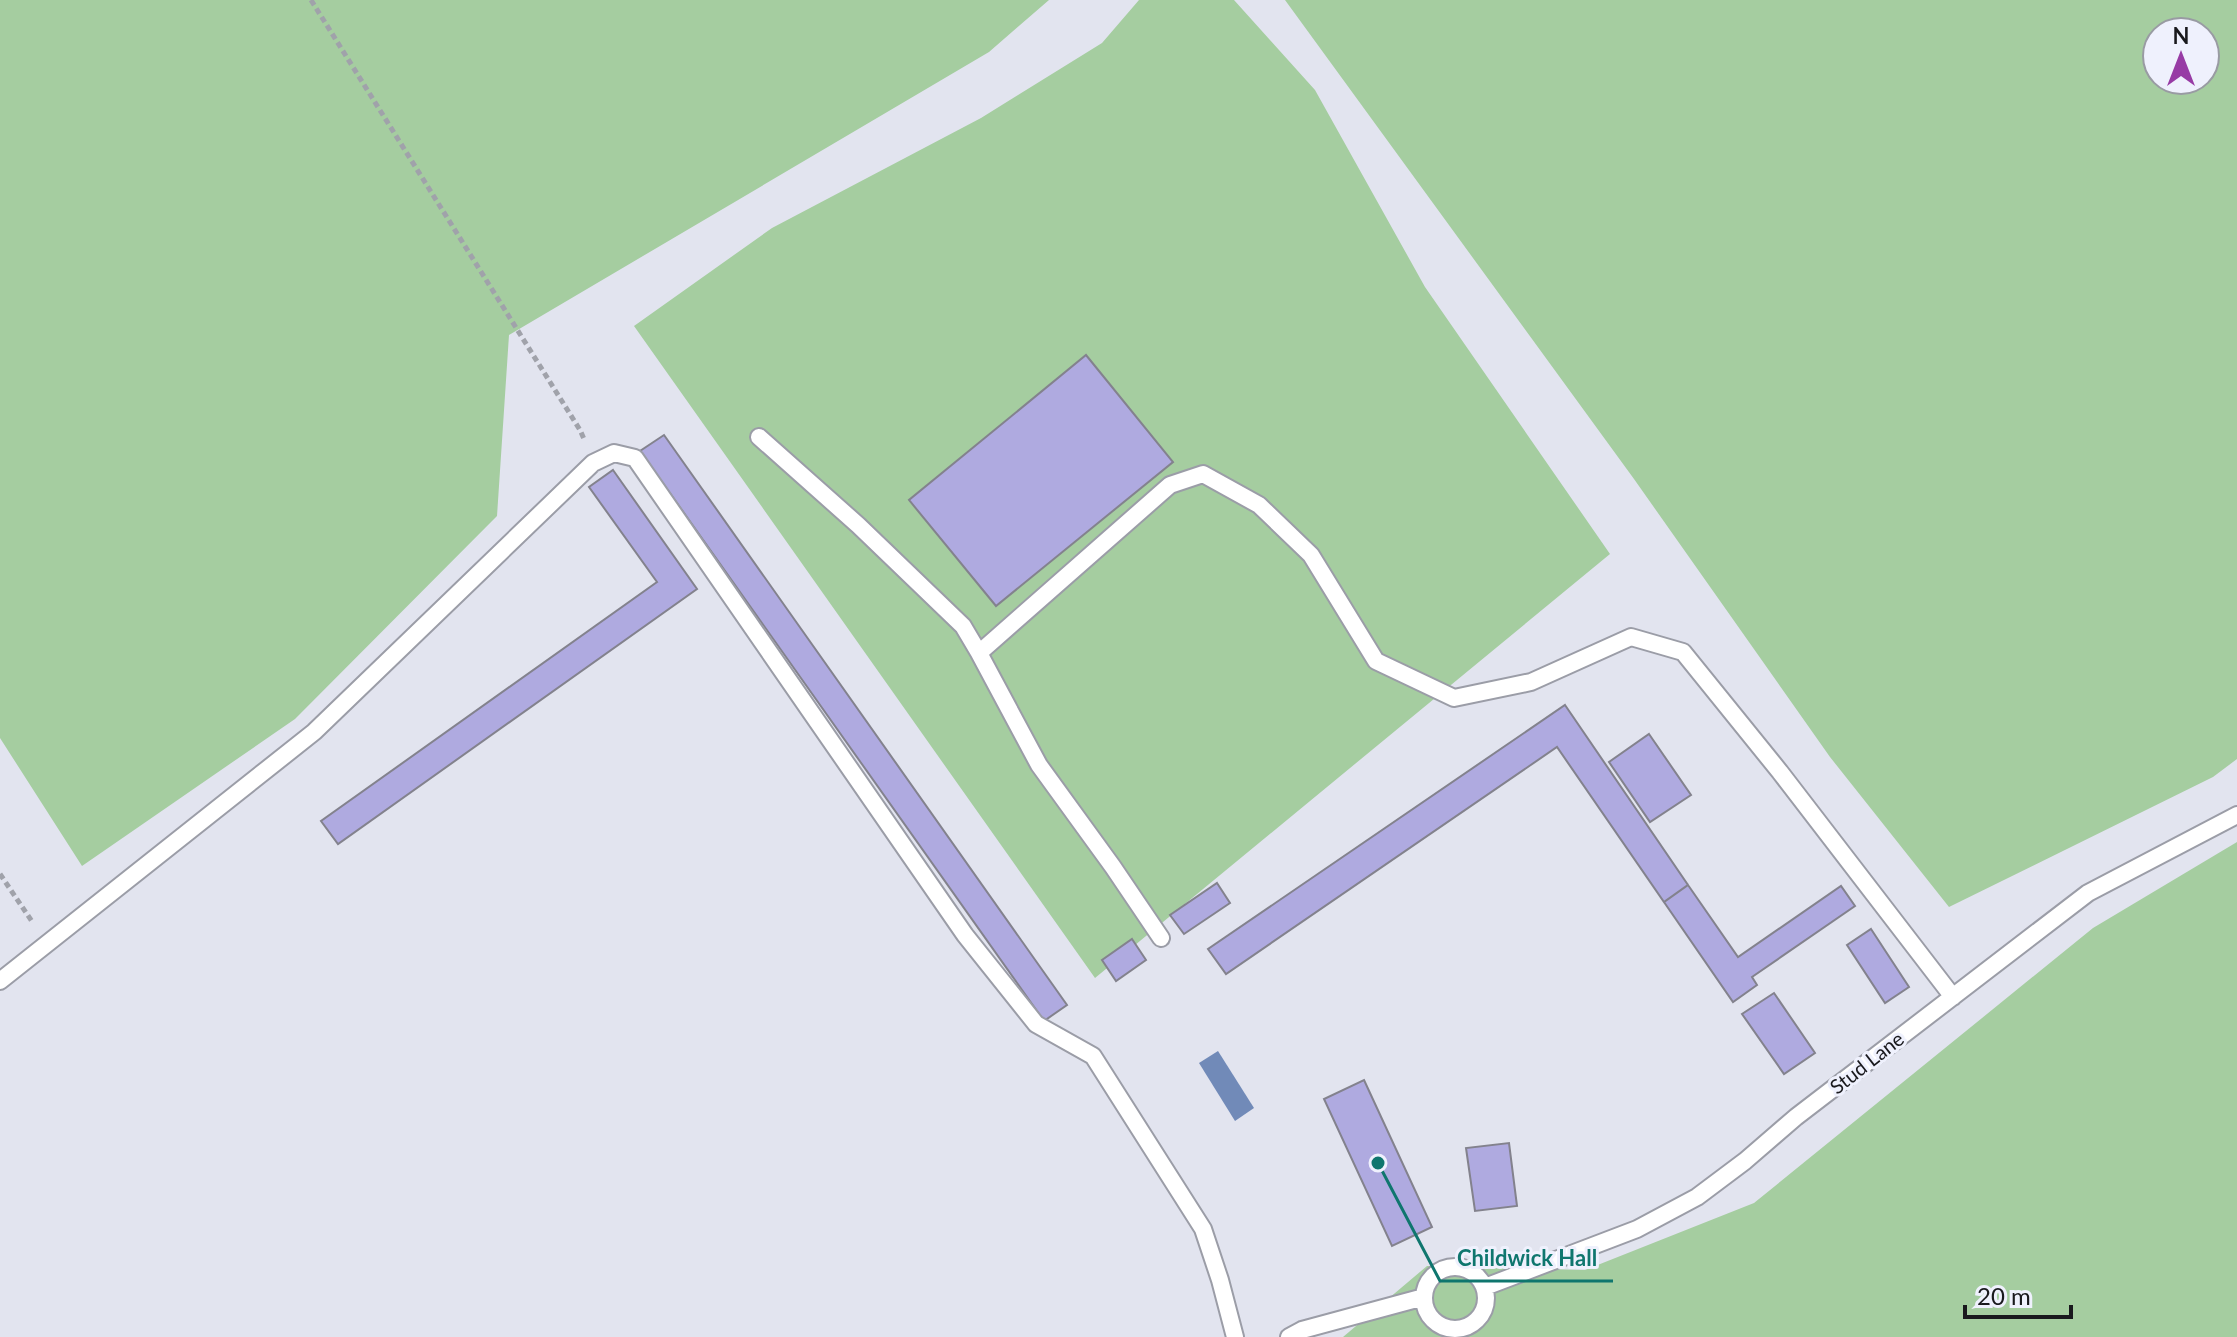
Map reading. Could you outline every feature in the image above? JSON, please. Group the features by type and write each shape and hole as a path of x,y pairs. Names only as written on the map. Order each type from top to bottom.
{"lane":[{"path":"759,437 858,525 963,626 1039,765 1161,938"},
{"path":"0,981 314,732 593,463 614,453 635,458 965,935 1036,1024 1093,1056 1203,1229 1235,1337"},
{"path":"979,653 1170,485 1203,474 1259,505 1311,555 1376,661 1454,698 1531,682 1631,637 1683,652 1780,772 1953,997"},
{"name":"Stud Lane","path":"1485,1287 1637,1229 1697,1197 2088,893 2237,815"},
{"path":"1457,1266 1469,1269 1479,1276 1485,1287 1487,1299 1484,1311 1467,1328 1454,1330 1443,1327 1432,1320 1426,1309 1426,1285 1444,1268 1457,1266"},
{"path":"1289,1337 1302,1330 1424,1297"}],"path":[{"path":"311,0 580,430 593,463"},
{"path":"0,874 47,944"}],"green space":[{"path":"0,0 1049,0 989,52 509,335 497,516 295,719 82,866 0,738"},
{"path":"1139,0 1234,0 1315,90 1425,287 1610,554 1095,978 634,326 772,228 981,118 1102,43"},
{"path":"1285,0 2237,0 2237,759 2213,777 1949,907 1830,757 1634,479"},
{"path":"2237,842 2237,1337 1343,1337 1427,1266 1585,1270 1754,1203 2093,928"}],"water":[{"path":"1218,1051 1254,1108 1235,1121 1199,1063"}],"building":[{"path":"1086,355 1173,462 996,606 909,500"},
{"path":"664,435 1067,1005 1044,1021 640,451"},
{"path":"613,470 697,589 338,844 321,821 657,582 589,487"},
{"path":"1565,705 1688,885 1664,902 1557,747 1226,974 1208,949"},
{"path":"1649,734 1691,795 1650,822 1609,762"},
{"path":"1217,883 1230,903 1184,934 1170,915"},
{"path":"1688,885 1738,957 1841,886 1855,906 1752,977 1757,985 1733,1002 1664,902"},
{"path":"1871,929 1909,987 1885,1003 1847,945"},
{"path":"1132,939 1146,960 1116,981 1102,960"},
{"path":"1774,993 1815,1053 1784,1074 1742,1014"},
{"path":"1364,1080 1432,1227 1392,1246 1324,1099"},
{"path":"1509,1143 1517,1206 1475,1211 1466,1148"}],"place":[{"name":"Childwick Hall","path":"1378,1163"}]}
